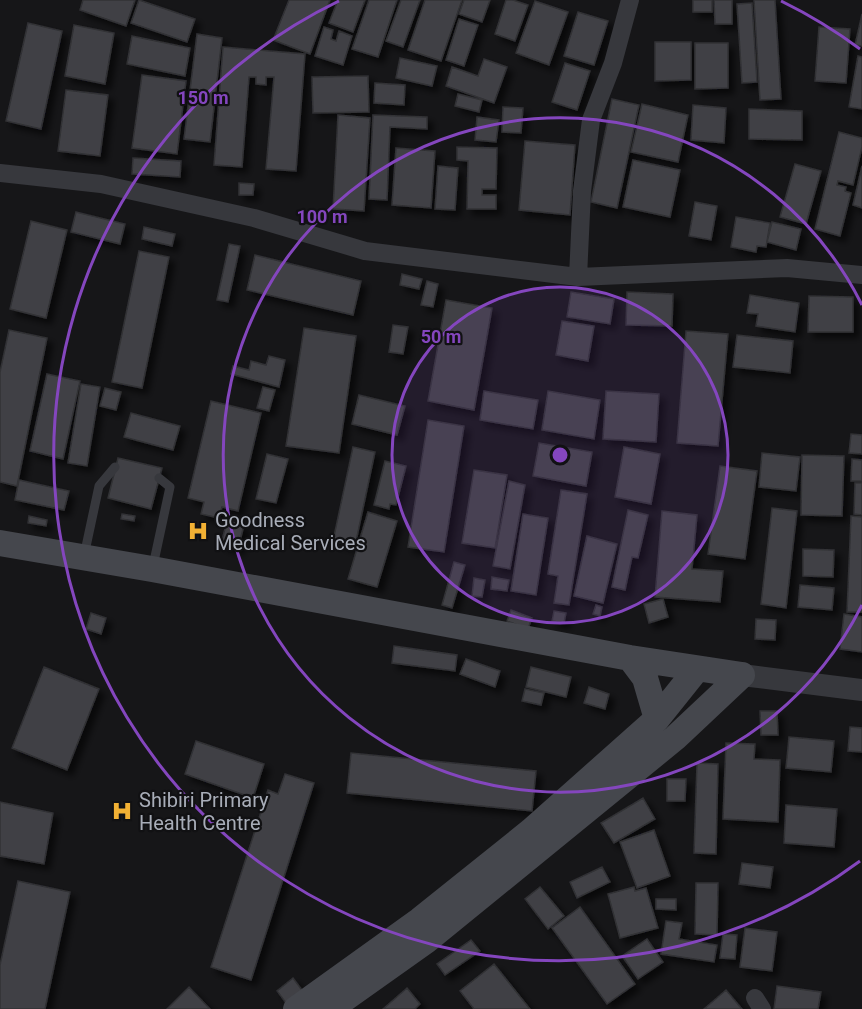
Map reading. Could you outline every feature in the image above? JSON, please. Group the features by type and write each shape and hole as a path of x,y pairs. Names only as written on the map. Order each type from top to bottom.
{"main road":[{"path":"0,543 153,568 630,658 742,675"},
{"path":"630,658 645,678 657,719"},
{"path":"296,1009 420,920 531,831 657,719 697,669"},
{"path":"330,1009 435,933 675,738 742,675"}],"street":[{"path":"579,277 582,191 591,120 613,63 630,0"},
{"path":"0,172 102,184 254,218 365,251 579,277 787,268 862,275"},
{"path":"742,675 862,690"}],"lane":[{"path":"84,557 99,486 115,467"},
{"path":"153,568 170,487 159,478"}],"building":[{"path":"83,0 135,0 126,26 80,10"},
{"path":"139,0 195,19 187,42 131,23"},
{"path":"289,0 330,0 310,54 273,40"},
{"path":"338,0 365,0 353,32 329,23"},
{"path":"369,0 397,0 378,57 352,49"},
{"path":"401,0 420,0 403,47 386,41"},
{"path":"425,0 462,0 441,61 408,50"},
{"path":"464,0 490,0 482,22 459,14"},
{"path":"506,0 528,5 515,41 495,34"},
{"path":"693,0 712,0 712,12 693,12"},
{"path":"714,0 732,0 732,24 715,24"},
{"path":"754,0 775,0 781,99 760,100"},
{"path":"535,1 568,12 549,65 516,53"},
{"path":"752,3 757,82 742,83 737,4"},
{"path":"578,12 608,21 594,65 564,56"},
{"path":"862,14 862,46 855,45"},
{"path":"459,19 478,25 464,66 446,60"},
{"path":"28,23 62,31 41,129 6,121"},
{"path":"74,25 114,33 105,84 65,76"},
{"path":"324,27 333,30 331,39 336,41 339,31 352,36 343,65 315,56"},
{"path":"819,27 850,29 846,83 815,81"},
{"path":"197,34 222,38 210,142 184,139"},
{"path":"132,36 190,48 185,76 127,64"},
{"path":"655,42 691,42 691,80 655,81"},
{"path":"695,43 728,43 728,88 695,89"},
{"path":"223,47 305,54 296,171 266,169 274,77 266,77 266,85 256,84 256,77 249,77 242,167 214,165"},
{"path":"858,56 862,57 862,109 849,107"},
{"path":"400,58 437,66 432,86 396,78"},
{"path":"484,59 507,67 494,103 446,86 452,67 478,76"},
{"path":"565,63 590,71 577,110 552,102"},
{"path":"142,75 186,81 177,154 132,148"},
{"path":"368,76 369,112 313,113 312,77"},
{"path":"375,83 405,85 404,105 374,103"},
{"path":"66,90 108,95 100,156 58,151"},
{"path":"458,94 482,100 479,112 455,106"},
{"path":"612,99 639,105 617,208 591,202"},
{"path":"642,104 688,115 678,162 631,152"},
{"path":"693,105 726,108 724,143 691,140"},
{"path":"503,107 523,108 521,133 502,132"},
{"path":"749,109 802,111 802,140 749,139"},
{"path":"338,115 370,118 364,211 333,209"},
{"path":"373,115 427,117 427,129 390,127 387,200 369,199"},
{"path":"477,117 499,120 496,142 475,140"},
{"path":"839,132 862,138 853,185 838,181 837,185 846,187 845,191 851,193 840,236 815,229"},
{"path":"525,141 575,145 570,215 519,210"},
{"path":"457,147 497,148 496,189 482,189 482,195 496,195 496,209 467,209 468,161 457,160"},
{"path":"396,148 435,151 431,208 392,205"},
{"path":"133,158 181,161 180,177 132,174"},
{"path":"633,160 680,170 670,217 623,207"},
{"path":"795,164 821,171 806,224 780,217"},
{"path":"438,166 458,168 455,210 435,209"},
{"path":"862,166 862,208 853,205"},
{"path":"239,183 254,184 253,195 239,195"},
{"path":"695,202 717,206 711,240 689,236"},
{"path":"76,212 125,224 120,244 71,232"},
{"path":"736,217 770,223 766,247 757,246 756,252 731,247"},
{"path":"31,221 67,230 46,318 10,309"},
{"path":"772,222 801,229 796,250 767,242"},
{"path":"144,227 175,234 172,246 142,239"},
{"path":"229,244 240,246 228,302 217,300"},
{"path":"139,251 169,257 142,388 112,382"},
{"path":"255,255 361,281 353,315 247,290"},
{"path":"402,274 422,279 419,289 400,285"},
{"path":"427,281 438,284 433,307 421,305"},
{"path":"571,292 614,299 610,324 567,317"},
{"path":"627,292 673,294 672,326 626,325"},
{"path":"750,295 799,303 795,332 756,326 758,314 747,313"},
{"path":"809,296 853,297 853,332 808,332"},
{"path":"446,300 492,308 474,410 428,401"},
{"path":"562,321 594,326 588,361 556,355"},
{"path":"393,325 408,327 403,354 389,352"},
{"path":"304,328 356,336 339,453 286,446"},
{"path":"9,330 47,338 17,486 0,482 0,372"},
{"path":"686,331 728,334 718,446 677,443"},
{"path":"737,335 793,341 790,373 733,367"},
{"path":"269,356 285,360 279,387 231,374 233,366 249,370 251,361 266,365"},
{"path":"47,374 80,381 63,459 30,451"},
{"path":"81,384 100,387 87,466 68,463"},
{"path":"263,387 275,390 269,411 257,408"},
{"path":"105,388 121,392 116,410 100,406"},
{"path":"484,391 538,400 533,429 480,420"},
{"path":"548,391 600,400 594,439 542,430"},
{"path":"606,391 659,394 656,442 603,439"},
{"path":"359,395 405,406 397,435 352,424"},
{"path":"211,401 261,413 238,511 222,507 219,518 201,514 204,502 188,498"},
{"path":"131,413 180,426 173,450 124,437"},
{"path":"428,420 464,426 444,552 408,547"},
{"path":"851,434 862,435 862,454 849,453"},
{"path":"539,443 592,452 586,486 533,476"},
{"path":"353,447 375,452 355,546 333,541"},
{"path":"624,447 660,454 651,504 615,497"},
{"path":"762,453 800,457 796,491 759,487"},
{"path":"267,454 288,459 276,503 256,499"},
{"path":"802,455 844,456 842,516 801,515"},
{"path":"118,458 162,468 151,509 108,498"},
{"path":"852,459 862,460 862,481 851,481"},
{"path":"385,461 406,466 396,505 390,504 389,509 374,505"},
{"path":"720,466 757,471 745,559 708,554"},
{"path":"474,470 507,475 495,548 462,543"},
{"path":"19,480 69,491 64,510 15,500"},
{"path":"509,481 525,485 510,569 493,566"},
{"path":"855,483 862,483 862,515 854,514"},
{"path":"561,490 587,494 569,605 554,603 558,576 548,574"},
{"path":"772,508 797,511 786,608 761,604"},
{"path":"628,510 648,515 638,558 632,557 625,590 612,587"},
{"path":"662,511 697,515 692,569 723,571 720,602 655,597"},
{"path":"368,512 397,521 377,587 348,579"},
{"path":"122,514 135,516 134,521 121,519"},
{"path":"523,514 548,518 536,595 511,591"},
{"path":"29,516 47,520 46,526 28,523"},
{"path":"851,516 862,517 862,612 847,612"},
{"path":"227,521 244,525 238,549 221,544"},
{"path":"587,536 617,544 603,603 574,596"},
{"path":"803,549 834,550 833,577 803,576"},
{"path":"454,562 465,565 452,608 442,605"},
{"path":"492,577 509,580 507,591 491,589"},
{"path":"474,578 485,580 482,597 472,596"},
{"path":"800,585 834,588 832,610 798,607"},
{"path":"663,599 668,617 649,623 644,604"},
{"path":"596,605 602,607 600,616 593,614"},
{"path":"511,610 532,618 528,629 507,621"},
{"path":"554,611 566,613 564,623 552,621"},
{"path":"91,613 106,618 101,634 86,629"},
{"path":"844,614 862,617 862,652 840,649"},
{"path":"756,619 776,620 775,640 755,639"},
{"path":"394,646 457,655 455,671 392,663"},
{"path":"466,659 500,671 495,687 460,674"},
{"path":"44,667 99,689 67,770 12,748"},
{"path":"531,667 571,677 566,697 526,687"},
{"path":"589,687 609,694 605,709 584,703"},
{"path":"525,689 544,693 541,705 522,701"},
{"path":"760,711 777,711 778,735 761,735"},
{"path":"850,727 862,728 862,752 848,751"},
{"path":"789,737 834,741 831,772 786,768"},
{"path":"196,741 264,764 253,798 185,774"},
{"path":"726,743 755,744 754,759 780,760 778,822 723,819"},
{"path":"351,753 536,771 532,811 347,793"},
{"path":"697,763 718,764 716,854 694,853"},
{"path":"285,774 314,783 251,980 211,967 268,790 278,794"},
{"path":"667,779 686,779 685,801 667,801"},
{"path":"643,798 655,819 614,843 601,823"},
{"path":"0,802 53,813 44,864 0,856"},
{"path":"786,805 837,809 834,847 784,843"},
{"path":"654,830 670,876 637,888 620,842"},
{"path":"742,863 773,867 770,888 739,884"},
{"path":"602,867 610,882 577,898 570,882"},
{"path":"18,881 70,892 45,1009 0,1009 0,965"},
{"path":"696,883 718,883 717,935 695,934"},
{"path":"540,887 564,916 548,929 525,899"},
{"path":"634,887 635,891 646,888 658,928 620,938 608,894"},
{"path":"656,899 676,899 676,910 656,909"},
{"path":"580,907 635,984 607,1004 552,928"},
{"path":"666,921 682,923 679,939 717,945 714,962 661,954"},
{"path":"745,928 777,932 772,971 740,967"},
{"path":"723,934 737,935 735,959 720,958"},
{"path":"647,939 663,962 638,979 622,956"},
{"path":"471,940 480,951 445,975 437,964"},
{"path":"494,964 530,1009 474,1009 460,991"},
{"path":"293,978 305,994 289,1007 277,991"},
{"path":"777,986 821,992 818,1009 774,1009"},
{"path":"189,987 210,1009 167,1009"},
{"path":"407,988 420,1004 415,1009 383,1009"},
{"path":"726,990 742,1009 704,1009"}],"place":[{"name":"Goodness Medical Services","path":"198,531"},
{"name":"Shibiri Primary Health Centre","path":"122,811"}]}
